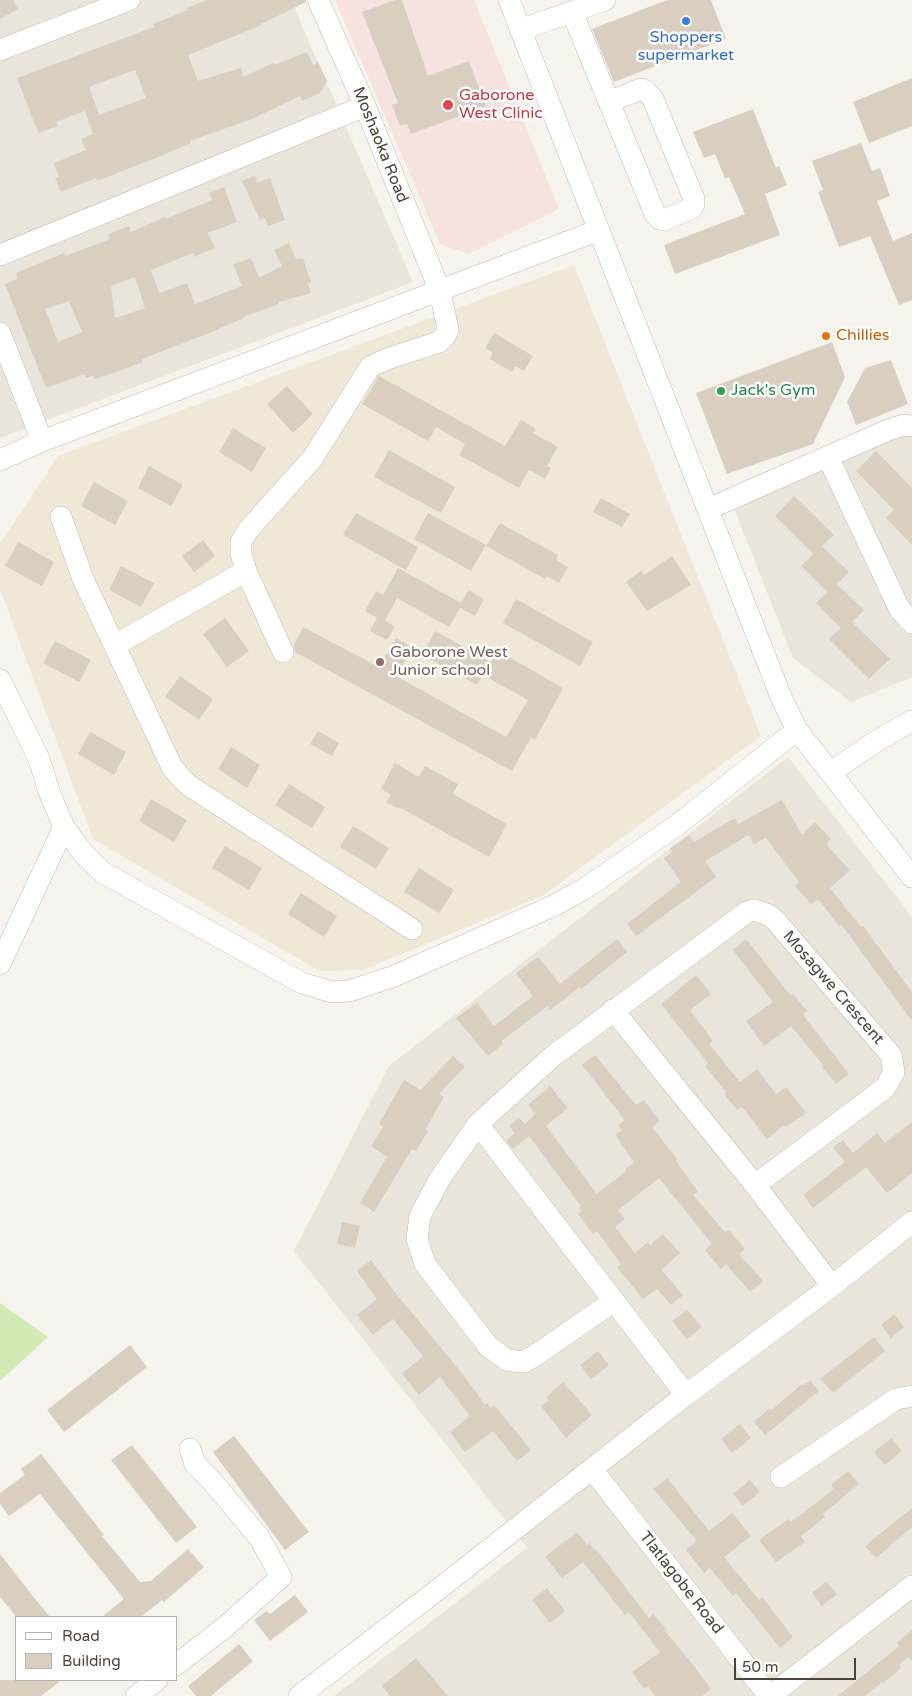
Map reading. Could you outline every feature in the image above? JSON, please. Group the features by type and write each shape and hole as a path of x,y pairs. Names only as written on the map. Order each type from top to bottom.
{"street":[{"path":"0,50 129,0"},
{"name":"Moshaoka Road","path":"246,571 241,553 241,542 248,530 312,459 370,367 387,359 440,342 448,330 440,291 365,106 318,0"},
{"path":"509,0 781,697 797,730 912,877"},
{"path":"520,30 587,5 609,102 658,218 664,220 692,208 694,199 653,99 647,92 641,89 609,102"},
{"path":"0,255 365,106"},
{"path":"0,460 42,441 599,230"},
{"path":"0,333 42,441"},
{"path":"708,509 888,430 904,425 912,426"},
{"path":"828,457 899,608 912,623"},
{"path":"61,517 83,579 172,767 182,779 191,787 412,929"},
{"path":"115,646 246,571 283,652"},
{"path":"0,680 38,759 64,827 82,852 102,872 302,983 332,992 349,991 392,977 553,906 584,889 676,826 797,730"},
{"path":"830,772 912,720"},
{"path":"0,964 64,827"},
{"name":"Mosagwe Crescent","path":"614,1301 533,1358 523,1362 507,1360 488,1346 425,1264 417,1239 420,1216 439,1180 478,1124 553,1056 747,912 760,911 775,920 891,1055 894,1072 885,1088 754,1185"},
{"path":"613,1010 754,1185 832,1286"},
{"path":"478,1124 686,1395"},
{"path":"299,1696 686,1395 832,1286 912,1222"},
{"path":"781,1477 896,1399 912,1396"},
{"path":"178,1662 224,1627 281,1577 258,1537 211,1480 195,1464 190,1449"},
{"name":"Tlatlagobe Road","path":"592,1469 769,1696"},
{"path":"769,1696 912,1586"},
{"path":"136,1696 156,1681"}],"shaded area":[{"path":"0,0 291,0 413,282 0,438"},
{"name":"Gaborone West Clinic","path":"335,0 474,0 559,209 468,254 440,244"},
{"name":"Gaborone West Junior school","path":"574,265 761,736 542,896 363,970 319,971 93,839 0,589 0,544 58,456"},
{"path":"912,417 912,677 851,702 793,658 729,496"},
{"path":"788,757 912,917 912,1696 334,1696 527,1548 294,1251 389,1066"}],"green space":[{"path":"0,1303 48,1337 0,1381"}],"building":[{"path":"0,0 13,0 18,9 0,19"},
{"path":"207,0 306,0 306,2 262,25 188,55 198,81 241,68 243,77 273,63 274,65 307,52 313,65 318,62 327,81 320,93 302,101 300,96 252,119 190,141 191,143 156,158 97,181 96,178 61,192 55,178 59,177 54,163 86,150 81,139 93,134 85,111 56,122 58,126 38,133 17,78 154,27 153,24 188,10 187,8","holes":["135,70 146,98 99,115 89,87"]},
{"path":"395,0 402,0 428,76 469,61 486,106 411,134 407,124 400,126 392,105 398,103 362,12"},
{"path":"667,0 711,0 726,39 614,82 592,29"},
{"path":"912,78 912,126 869,143 853,102"},
{"path":"753,109 776,168 779,166 787,185 765,194 780,235 675,274 664,245 745,214 729,177 725,179 715,154 704,158 693,132"},
{"path":"861,143 872,171 880,168 890,196 877,201 893,241 912,233 912,300 899,305 870,236 839,247 818,192 823,190 812,161"},
{"path":"255,176 257,183 270,178 285,220 268,226 265,218 260,220 242,181"},
{"path":"224,187 237,222 208,233 215,248 194,257 193,253 151,270 159,293 187,283 195,304 242,286 233,264 251,258 259,278 282,266 274,250 289,243 296,259 303,258 311,282 308,284 311,293 279,302 279,304 243,317 207,334 142,359 143,362 119,371 95,379 94,375 86,378 85,374 46,388 5,284 17,279 16,273 64,253 65,256 110,239 108,234 129,226 131,232 212,200 209,193","holes":["135,277 145,308 115,318 111,286","69,301 82,332 58,342 45,309"]},
{"path":"494,333 533,356 524,371 515,366 512,372 490,359 493,353 485,348"},
{"path":"832,342 845,377 813,444 727,474 696,393"},
{"path":"891,360 908,404 856,425 847,402 865,368"},
{"path":"379,376 505,446 521,420 536,429 533,433 558,447 547,466 551,468 545,479 529,470 519,488 459,455 465,444 436,427 428,441 362,404"},
{"path":"287,386 313,414 293,433 267,404"},
{"path":"233,428 266,448 252,472 219,452"},
{"path":"389,450 455,487 441,513 374,477"},
{"path":"876,451 912,488 912,545 886,518 894,510 856,471"},
{"path":"149,466 183,485 171,506 138,488"},
{"path":"94,482 128,501 115,525 81,506"},
{"path":"794,496 834,535 822,546 849,572 837,584 864,610 852,622 890,659 869,679 829,639 841,628 816,603 827,592 801,566 813,554 775,516"},
{"path":"601,498 630,514 622,527 593,512"},
{"path":"356,513 418,547 406,570 343,535"},
{"path":"428,513 486,545 471,571 414,539"},
{"path":"500,523 558,555 556,560 568,567 559,583 546,576 545,579 486,546"},
{"path":"203,540 215,556 194,572 182,556"},
{"path":"18,542 54,562 42,586 5,566"},
{"path":"672,556 691,585 647,611 626,582 641,571 644,575"},
{"path":"121,566 154,583 141,607 109,590"},
{"path":"398,568 461,603 469,590 484,599 475,616 460,608 449,627 397,598 385,621 395,626 387,640 370,631 377,618 365,611 376,591 383,595"},
{"path":"516,599 593,642 580,666 503,623"},
{"path":"225,618 249,651 227,667 203,634"},
{"path":"303,627 379,667 396,638 413,648 396,676 506,737 528,700 483,675 477,685 422,655 435,631 491,662 497,650 563,688 535,740 531,737 512,771 295,652 294,645"},
{"path":"55,641 91,660 79,682 43,663"},
{"path":"180,676 213,699 199,720 165,697"},
{"path":"318,731 339,743 332,756 310,744"},
{"path":"90,732 126,752 114,775 78,754"},
{"path":"231,747 260,765 247,788 218,769"},
{"path":"395,763 419,777 425,766 458,784 453,794 507,824 489,857 399,807 398,809 386,802 391,795 381,789"},
{"path":"289,784 325,807 312,828 275,805"},
{"path":"151,799 187,820 174,842 139,821"},
{"path":"782,800 802,835 815,822 831,839 826,844 850,870 830,888 861,927 863,926 912,992 912,1021 841,924 839,926 818,899 811,904 795,886 799,882 766,838 754,844 749,835 705,861 716,877 636,936 627,924 681,882 664,858 673,852 670,848 690,835 694,842 735,818 738,824"},
{"path":"353,826 389,848 376,869 340,847"},
{"path":"225,846 262,868 249,890 212,868"},
{"path":"419,868 454,890 439,913 404,892"},
{"path":"301,893 337,916 324,937 288,914"},
{"path":"617,939 627,952 581,989 580,987 550,1010 547,1006 502,1041 503,1044 488,1056 456,1018 477,1003 494,1026 533,996 516,973 538,957 560,984"},
{"path":"746,939 791,996 793,994 807,1011 803,1015 849,1074 836,1084 822,1067 824,1066 791,1026 764,1046 746,1021 773,1002 733,950"},
{"path":"696,975 711,994 690,1010 713,1041 709,1044 740,1082 757,1069 776,1094 786,1087 806,1113 786,1127 784,1125 767,1139 742,1107 737,1110 724,1094 726,1092 705,1066 708,1063 661,1004"},
{"path":"595,1055 636,1105 644,1100 660,1121 652,1127 677,1159 676,1161 698,1192 693,1195 725,1232 729,1230 745,1249 739,1254 763,1281 750,1292 726,1264 721,1269 705,1250 712,1244 659,1178 618,1210 625,1219 615,1227 635,1253 648,1242 650,1245 663,1234 680,1253 662,1270 683,1295 671,1305 657,1289 643,1299 617,1267 621,1264 597,1231 593,1234 578,1214 581,1211 579,1208 581,1206 529,1136 513,1149 506,1141 515,1133 509,1126 519,1118 525,1124 535,1114 528,1105 550,1086 568,1108 546,1126 597,1194 626,1171 625,1169 634,1162 615,1135 622,1130 618,1126 625,1120 582,1065"},
{"path":"453,1056 465,1067 439,1094 444,1097 425,1130 428,1131 416,1151 412,1149 374,1212 360,1203 387,1157 371,1146 383,1127 379,1124 404,1080 421,1090"},
{"path":"912,1122 912,1173 887,1193 866,1167 813,1208 803,1195 845,1162 833,1147 843,1140 853,1153 877,1133 885,1143"},
{"path":"342,1222 360,1226 355,1248 337,1244"},
{"path":"371,1260 393,1290 465,1377 485,1405 487,1403 491,1408 494,1405 531,1450 517,1461 493,1431 465,1452 450,1432 470,1416 440,1377 419,1395 402,1374 423,1356 393,1319 373,1335 357,1315 377,1299 357,1271"},
{"path":"687,1310 702,1327 687,1339 672,1321"},
{"path":"894,1314 904,1327 891,1338 881,1325"},
{"path":"874,1337 885,1351 833,1393 820,1379"},
{"path":"130,1345 147,1367 64,1432 47,1410"},
{"path":"598,1351 609,1365 591,1379 580,1365"},
{"path":"810,1380 819,1391 765,1435 754,1422 770,1408 772,1410 802,1384 804,1385"},
{"path":"563,1382 592,1415 566,1438 541,1406 549,1401 546,1397"},
{"path":"740,1424 751,1438 732,1453 721,1439"},
{"path":"234,1436 309,1532 285,1550 213,1452"},
{"path":"891,1438 902,1451 885,1465 874,1452"},
{"path":"132,1445 197,1527 176,1543 111,1460"},
{"path":"41,1454 104,1535 102,1536 140,1582 151,1581 188,1549 204,1567 164,1602 162,1600 142,1616 103,1616 124,1599 40,1494 9,1516 0,1504 0,1493 25,1475 21,1469"},
{"path":"848,1471 859,1484 823,1514 825,1517 801,1536 805,1542 776,1562 759,1540 788,1519 791,1522 834,1489 831,1485"},
{"path":"667,1478 709,1531 732,1513 751,1536 724,1557 759,1600 762,1597 793,1637 780,1648 736,1593 733,1596 710,1568 704,1573 686,1550 697,1541 653,1489"},
{"path":"750,1480 760,1492 743,1506 733,1494"},
{"path":"912,1508 912,1527 876,1558 865,1546"},
{"path":"577,1532 587,1545 589,1543 603,1558 649,1618 653,1614 666,1629 664,1630 711,1689 702,1696 655,1696 648,1686 644,1689 632,1672 660,1652 629,1612 625,1615 583,1562 562,1578 545,1557"},
{"path":"0,1554 49,1616 15,1616 0,1597"},
{"path":"826,1582 837,1594 822,1606 812,1593"},
{"path":"547,1588 565,1611 550,1623 532,1600"},
{"path":"295,1595 308,1612 270,1641 254,1620 267,1611 270,1614"},
{"path":"912,1630 912,1661 908,1657 899,1665 901,1668 865,1696 838,1696 899,1646 897,1643"},
{"path":"239,1644 253,1661 211,1696 196,1696 188,1686"},
{"path":"416,1658 448,1696 390,1696 382,1686"},
{"path":"0,1680 61,1681 41,1696 0,1696"}],"place":[{"name":"Shoppers supermarket","path":"686,21"},
{"name":"Gaborone West Clinic","path":"448,105"},
{"name":"Chillies","path":"826,336"},
{"name":"Jack's Gym","path":"721,391"},
{"name":"Gaborone West Junior school","path":"380,662"}]}
